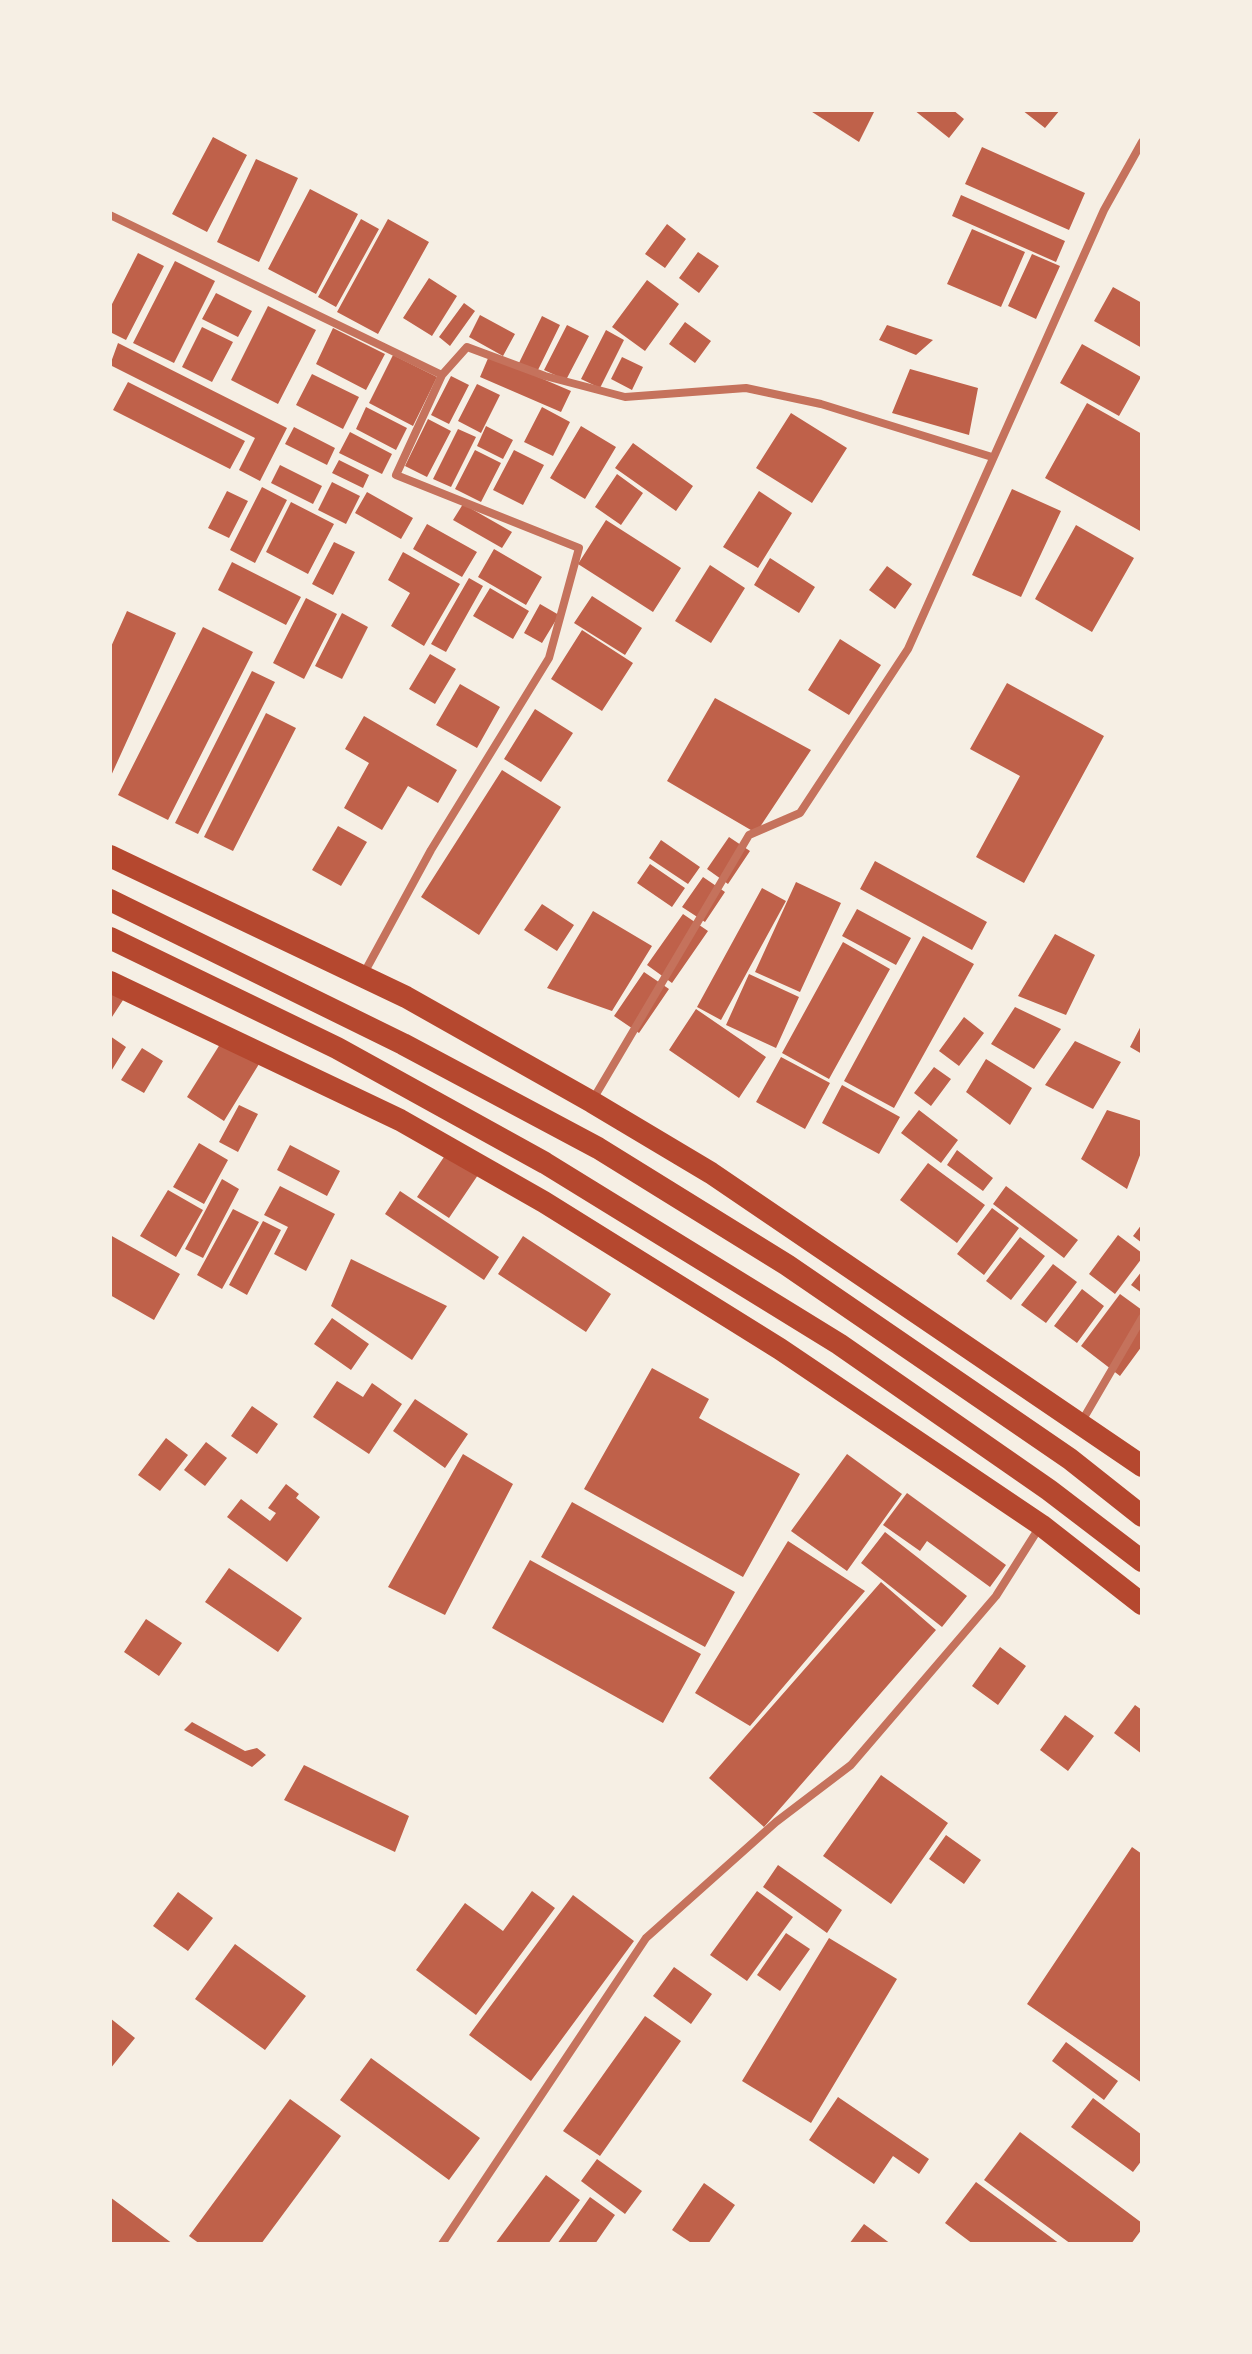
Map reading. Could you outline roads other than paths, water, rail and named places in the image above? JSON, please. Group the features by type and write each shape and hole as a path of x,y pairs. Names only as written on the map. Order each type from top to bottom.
{"highway":[{"path":"110,856 406,997 592,1102 711,1173 1142,1466"},
{"path":"110,900 403,1044 598,1148 787,1265 1070,1459 1142,1516"},
{"path":"110,938 337,1048 570,1178 839,1344 1049,1490 1142,1561"},
{"path":"110,982 400,1120 544,1202 780,1349 1041,1525 1142,1604"}],"street":[{"path":"592,1102 749,835 800,813 908,649 1104,210 1142,142"},
{"path":"110,215 442,375"},
{"path":"363,976 431,850 549,658 579,548 396,475 442,375 467,347 545,376 625,397 746,388 821,404 992,457"},
{"path":"1080,1424 1142,1318"},
{"path":"442,2244 646,1938 776,1822 851,1765 996,1596 1041,1525"}]}
